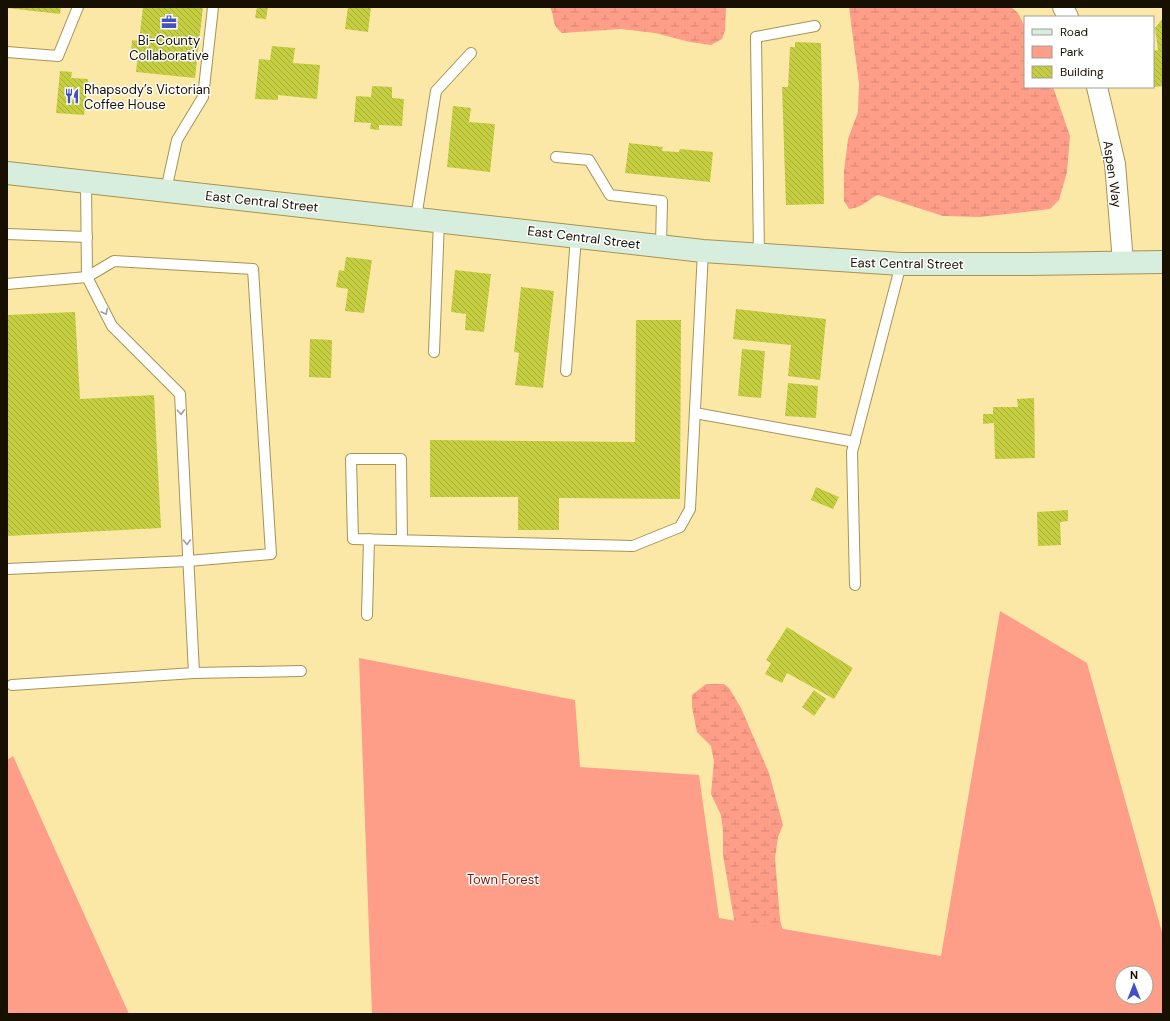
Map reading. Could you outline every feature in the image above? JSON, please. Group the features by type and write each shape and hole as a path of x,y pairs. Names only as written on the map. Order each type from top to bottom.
{"main road":[{"name":"East Central Street","path":"7,173 439,220 703,251 901,264 1163,262"}],"street":[{"path":"1063,7 1068,16"},
{"name":"Aspen Way","path":"1097,88 1114,164 1123,262"}],"lane":[{"path":"7,52 58,56 78,7"},
{"path":"166,190 177,140 203,97 213,7"},
{"path":"759,255 756,37 815,26"},
{"path":"416,218 436,91 471,53"},
{"path":"556,157 589,160 610,194 662,201 661,246"},
{"path":"86,181 87,277 112,326 180,394 194,673"},
{"path":"434,352 439,220"},
{"path":"7,234 87,237"},
{"path":"566,371 576,236"},
{"path":"402,540 401,459 351,459 353,539 633,546 680,527 690,509 703,251"},
{"path":"7,284 87,277 114,261 253,269 271,554 188,561 7,569"},
{"path":"855,585 852,452 901,264"},
{"path":"695,413 855,442"},
{"path":"367,615 369,539"},
{"path":"12,685 194,673 301,671"}],"green space":[{"path":"550,7 726,7 725,30 722,39 711,45 690,42 655,33 621,29 562,33 558,30 555,24"},
{"path":"849,7 1011,7 1018,13 1024,25 1024,88 1053,88 1070,136 1067,172 1059,200 1050,209 980,217 943,216 878,195 861,205 849,209 844,201 844,171 848,139 858,112 859,84"},
{"name":"Town Forest","path":"1000,611 1087,663 1163,936 1163,1014 372,1014 359,658 575,700 580,767 699,775 719,918 941,956"},
{"path":"706,684 724,684 729,688 741,708 769,773 783,825 778,837 775,858 780,920 797,985 735,925 723,855 721,815 711,794 714,761 711,746 697,732 692,707 692,695"},
{"path":"13,756 129,1014 7,1014 7,760"}],"building":[{"path":"7,7 61,7 60,14"},
{"path":"143,7 203,7 195,78 136,72 138,53 131,52 132,40 139,41"},
{"path":"257,7 268,7 266,19 255,18"},
{"path":"348,7 371,7 368,32 345,29"},
{"path":"1163,18 1163,86 1154,87 1154,51 1158,50 1155,28"},
{"path":"795,42 821,43 824,204 786,205 782,87 788,87 790,47 795,47"},
{"path":"272,46 295,48 293,63 320,65 317,99 278,95 278,100 255,99 259,59 270,60"},
{"name":"Rhapsody’s Victorian Coffee House","path":"60,71 72,72 71,78 88,79 84,115 56,113"},
{"path":"372,86 392,87 392,98 404,99 402,126 379,125 379,130 370,129 371,123 354,122 356,96 371,97"},
{"path":"453,106 471,108 469,122 495,124 490,172 447,167"},
{"path":"629,143 663,147 662,151 679,152 680,149 713,152 710,182 625,173"},
{"path":"346,257 372,260 364,313 345,311 348,289 336,287 339,270 344,271"},
{"path":"455,270 491,274 484,332 465,330 466,314 451,312"},
{"path":"521,287 554,291 543,388 515,385 519,353 514,352"},
{"path":"736,309 826,319 820,380 788,376 791,345 733,339"},
{"path":"75,312 80,399 154,395 161,528 7,536 7,315"},
{"path":"636,320 681,320 680,499 559,498 559,530 518,530 518,497 430,497 430,440 635,442"},
{"path":"310,339 332,340 331,378 309,377"},
{"path":"742,349 765,351 761,398 738,396"},
{"path":"788,383 818,386 816,418 785,416"},
{"path":"1034,398 1035,458 995,459 994,423 983,424 983,414 993,414 993,407 1018,407 1017,399"},
{"path":"816,487 839,497 833,509 811,500"},
{"path":"1068,510 1068,521 1060,522 1061,545 1038,546 1037,512"},
{"path":"787,627 853,668 834,699 787,673 782,683 765,674 771,663 766,660"},
{"path":"814,690 826,699 814,716 802,707"}],"place":[{"name":"Bi-County Collaborative","path":"169,22"},
{"name":"Rhapsody’s Victorian Coffee House","path":"72,96"}]}
